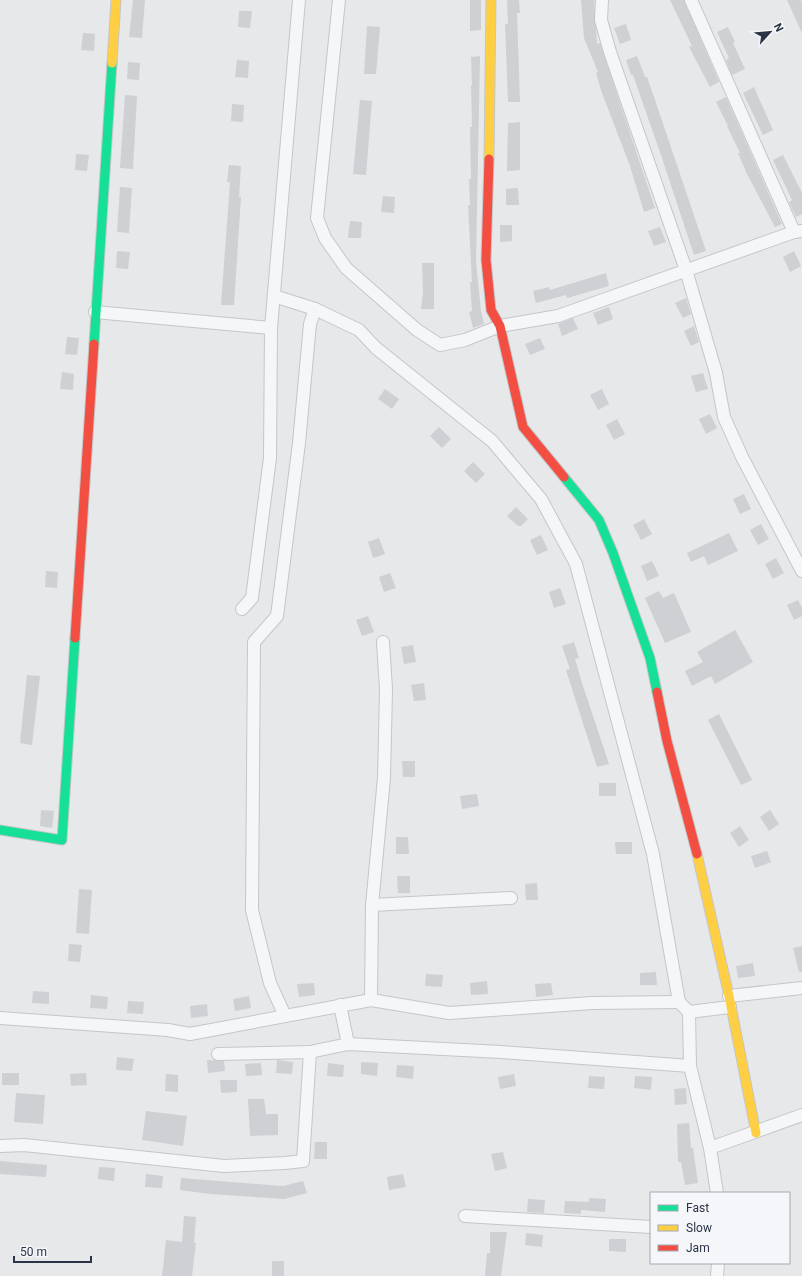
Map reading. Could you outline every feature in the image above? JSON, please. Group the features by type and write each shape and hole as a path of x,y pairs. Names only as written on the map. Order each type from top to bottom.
{"street":[{"path":"0,830 62,840 116,0"},
{"path":"242,609 252,598 270,458 271,328 299,0"},
{"path":"339,0 317,218 326,238 346,268 418,330 440,345 465,340 500,326 558,316 798,232 691,0"},
{"path":"491,0 488,231 486,260 491,310 500,326 523,426 599,520 613,553 650,658 667,741 691,825 730,1002 756,1133"},
{"path":"602,0 602,20 610,52 686,270 716,373 724,417 742,457 802,571"},
{"path":"274,296 314,308 359,330 376,348 492,442 541,499 576,564 653,854 679,1002 689,1012 690,1066 710,1148 717,1192"},
{"path":"285,1016 270,983 252,910 254,642 277,616 299,442 310,324 314,308"},
{"path":"95,312 271,328"},
{"path":"371,1000 372,905 384,778 386,689 384,642"},
{"path":"372,905 510,898"},
{"path":"689,1012 730,1002 802,988"},
{"path":"0,1018 168,1030 190,1034 340,1004 371,1000 449,1013 592,1003 679,1002"},
{"path":"340,1004 348,1044"},
{"path":"218,1054 310,1052 348,1044 501,1052 690,1066"},
{"path":"0,1146 24,1145 224,1166 303,1161 310,1052"},
{"path":"710,1148 756,1133 802,1115"},
{"path":"464,1216 650,1227"},
{"path":"717,1276 718,1264"}],"building":[{"path":"133,0 145,0 142,38 129,37"},
{"path":"470,0 481,0 481,30 470,31"},
{"path":"507,0 519,0 520,13 517,13 520,102 508,102 505,24 508,24"},
{"path":"581,0 594,0 597,44 600,43 655,208 644,212 630,166 602,93 596,73 598,72 584,38"},
{"path":"670,0 684,0 719,82 710,87 689,47 692,46"},
{"path":"787,0 801,0 802,33"},
{"path":"239,11 252,11 250,28 238,27"},
{"path":"626,24 631,40 620,44 614,28"},
{"path":"367,26 380,27 376,74 364,74"},
{"path":"728,27 735,42 733,43 745,69 732,75 726,60 729,58 717,32"},
{"path":"83,33 95,34 94,51 81,50"},
{"path":"480,56 476,261 481,311 484,324 473,328 469,312 472,311 470,282 472,282 468,205 470,205 469,179 471,179 471,57"},
{"path":"637,56 645,77 647,77 706,251 694,255 662,158 633,75 631,75 626,60"},
{"path":"237,60 249,61 248,78 235,77"},
{"path":"128,62 140,63 139,80 127,79"},
{"path":"754,87 773,130 763,135 743,93"},
{"path":"125,95 137,96 133,169 120,168"},
{"path":"726,97 782,224 775,227 747,174 738,153 740,153 716,102"},
{"path":"360,100 372,101 366,175 353,174"},
{"path":"232,104 244,105 243,122 231,121"},
{"path":"520,122 520,170 507,171 508,123"},
{"path":"76,154 89,155 87,171 75,170"},
{"path":"783,155 802,193 802,214 796,217 789,202 792,200 773,160"},
{"path":"229,165 241,166 239,197 241,197 234,305 221,305 230,182 227,182"},
{"path":"120,187 132,188 129,233 117,232"},
{"path":"518,188 519,205 506,205 506,189"},
{"path":"383,196 395,197 394,213 381,212"},
{"path":"350,221 362,222 361,238 348,238"},
{"path":"500,225 512,225 512,241 500,242"},
{"path":"660,227 666,242 654,246 648,231"},
{"path":"117,251 130,252 128,269 116,268"},
{"path":"794,251 801,266 790,272 783,257"},
{"path":"422,263 434,263 434,309 421,309 423,292"},
{"path":"606,273 609,286 567,298 566,295 536,303 533,291 549,287 550,290"},
{"path":"686,298 691,314 683,318 675,303"},
{"path":"609,307 613,319 598,325 593,313"},
{"path":"573,318 578,329 562,336 558,324"},
{"path":"694,326 699,342 691,346 684,331"},
{"path":"67,337 79,338 77,355 65,354"},
{"path":"540,338 545,349 530,355 525,344"},
{"path":"62,372 74,374 73,390 60,389"},
{"path":"703,373 708,389 696,392 691,376"},
{"path":"385,389 399,399 392,409 378,399"},
{"path":"602,389 609,404 598,410 590,395"},
{"path":"710,414 717,428 706,434 699,419"},
{"path":"617,419 625,434 614,440 606,425"},
{"path":"439,427 451,439 442,448 430,436"},
{"path":"473,462 485,474 476,483 464,471"},
{"path":"744,494 751,509 740,514 733,499"},
{"path":"516,507 528,519 521,526 518,526 507,516"},
{"path":"644,519 652,534 641,540 633,525"},
{"path":"761,524 769,539 758,545 750,530"},
{"path":"729,533 738,551 708,565 704,556 691,562 687,553"},
{"path":"541,535 548,550 537,555 530,540"},
{"path":"379,538 385,554 373,558 368,542"},
{"path":"776,558 784,573 773,579 765,564"},
{"path":"652,561 659,576 647,581 641,566"},
{"path":"46,571 58,572 57,588 45,587"},
{"path":"390,573 396,588 384,592 379,577"},
{"path":"560,588 566,604 554,608 549,592"},
{"path":"659,591 663,598 674,593 691,632 665,643 645,598"},
{"path":"798,600 802,608 802,616 794,620 787,605"},
{"path":"368,616 374,632 362,636 356,620"},
{"path":"735,630 753,662 715,684 711,676 692,686 685,671 703,662 697,652"},
{"path":"574,642 579,658 575,659 609,764 597,767 566,670 570,669 562,646"},
{"path":"413,645 416,662 404,664 401,647"},
{"path":"27,675 40,676 32,745 20,743"},
{"path":"424,683 426,700 414,701 411,685"},
{"path":"719,714 752,780 741,785 708,720"},
{"path":"402,761 415,761 415,777 403,777"},
{"path":"599,783 616,783 616,796 599,796"},
{"path":"477,794 479,806 462,809 460,796"},
{"path":"41,810 54,811 52,828 40,826"},
{"path":"770,810 779,824 769,831 760,817"},
{"path":"740,826 749,840 739,847 730,833"},
{"path":"396,837 408,837 409,854 396,854"},
{"path":"615,842 632,842 632,854 616,854"},
{"path":"767,851 771,862 755,868 751,856"},
{"path":"397,876 410,876 410,893 398,893"},
{"path":"537,883 538,900 526,900 525,884"},
{"path":"79,889 92,890 89,934 76,933"},
{"path":"69,944 82,945 80,962 68,961"},
{"path":"802,946 802,972 799,972 793,948"},
{"path":"753,963 755,976 738,978 736,966"},
{"path":"656,972 657,985 640,985 640,973"},
{"path":"426,974 443,975 442,987 425,986"},
{"path":"487,981 488,994 471,995 470,983"},
{"path":"314,983 315,995 299,997 297,984"},
{"path":"551,983 553,995 536,997 535,984"},
{"path":"33,991 49,992 49,1004 32,1003"},
{"path":"91,995 108,997 107,1009 90,1008"},
{"path":"249,996 251,1008 235,1011 233,999"},
{"path":"128,1001 144,1002 143,1014 127,1013"},
{"path":"207,1004 208,1016 191,1018 190,1006"},
{"path":"117,1057 134,1059 132,1071 116,1070"},
{"path":"207,1060 224,1061 225,1071 208,1073"},
{"path":"277,1060 293,1062 292,1074 276,1073"},
{"path":"361,1062 378,1063 377,1076 361,1074"},
{"path":"261,1063 262,1075 246,1076 245,1064"},
{"path":"328,1063 344,1065 343,1077 327,1076"},
{"path":"397,1065 414,1066 413,1079 396,1077"},
{"path":"2,1073 19,1073 19,1085 2,1085"},
{"path":"86,1073 87,1085 71,1086 70,1074"},
{"path":"166,1074 178,1075 178,1092 165,1091"},
{"path":"514,1074 516,1086 500,1089 498,1077"},
{"path":"589,1076 605,1077 604,1089 588,1088"},
{"path":"635,1076 652,1077 651,1090 634,1088"},
{"path":"220,1080 237,1080 237,1092 221,1093"},
{"path":"686,1088 687,1104 675,1105 674,1089"},
{"path":"16,1093 45,1095 43,1124 14,1122"},
{"path":"248,1099 264,1099 266,1114 278,1114 278,1135 250,1136"},
{"path":"146,1111 187,1116 183,1146 142,1140"},
{"path":"689,1123 691,1148 693,1148 698,1183 685,1185 681,1162 678,1162 677,1124"},
{"path":"315,1142 327,1142 327,1159 314,1159"},
{"path":"503,1152 507,1168 495,1171 491,1154"},
{"path":"0,1161 47,1165 46,1177 0,1174"},
{"path":"99,1167 115,1168 114,1181 98,1179"},
{"path":"146,1174 163,1176 162,1188 145,1187"},
{"path":"403,1174 406,1187 389,1190 387,1177"},
{"path":"181,1178 283,1186 303,1181 307,1193 284,1199 210,1194 180,1190"},
{"path":"589,1198 606,1199 605,1212 581,1210 581,1214 564,1213 565,1201 589,1202"},
{"path":"528,1199 545,1200 544,1213 527,1212"},
{"path":"184,1216 196,1217 194,1243 196,1243 192,1276 162,1276 166,1240 182,1242"},
{"path":"490,1232 507,1232 501,1276 485,1276 487,1253 490,1253"},
{"path":"526,1233 543,1235 542,1247 525,1245"},
{"path":"609,1239 626,1239 626,1252 609,1251"},
{"path":"272,1261 284,1261 284,1276 272,1276"}],"traffic: fast":[{"path":"94,344 112,63"},
{"path":"564,477 599,520 613,553 650,658 657,692"},
{"path":"0,830 62,840 75,638"}],"traffic: slow":[{"path":"112,63 116,0"},
{"path":"489,159 491,0"},
{"path":"697,854 729,996 756,1133"}],"traffic: jam":[{"path":"489,159 486,260 491,310 500,326 523,427 564,477"},
{"path":"75,638 94,344"},
{"path":"657,692 667,741 697,854"}]}
